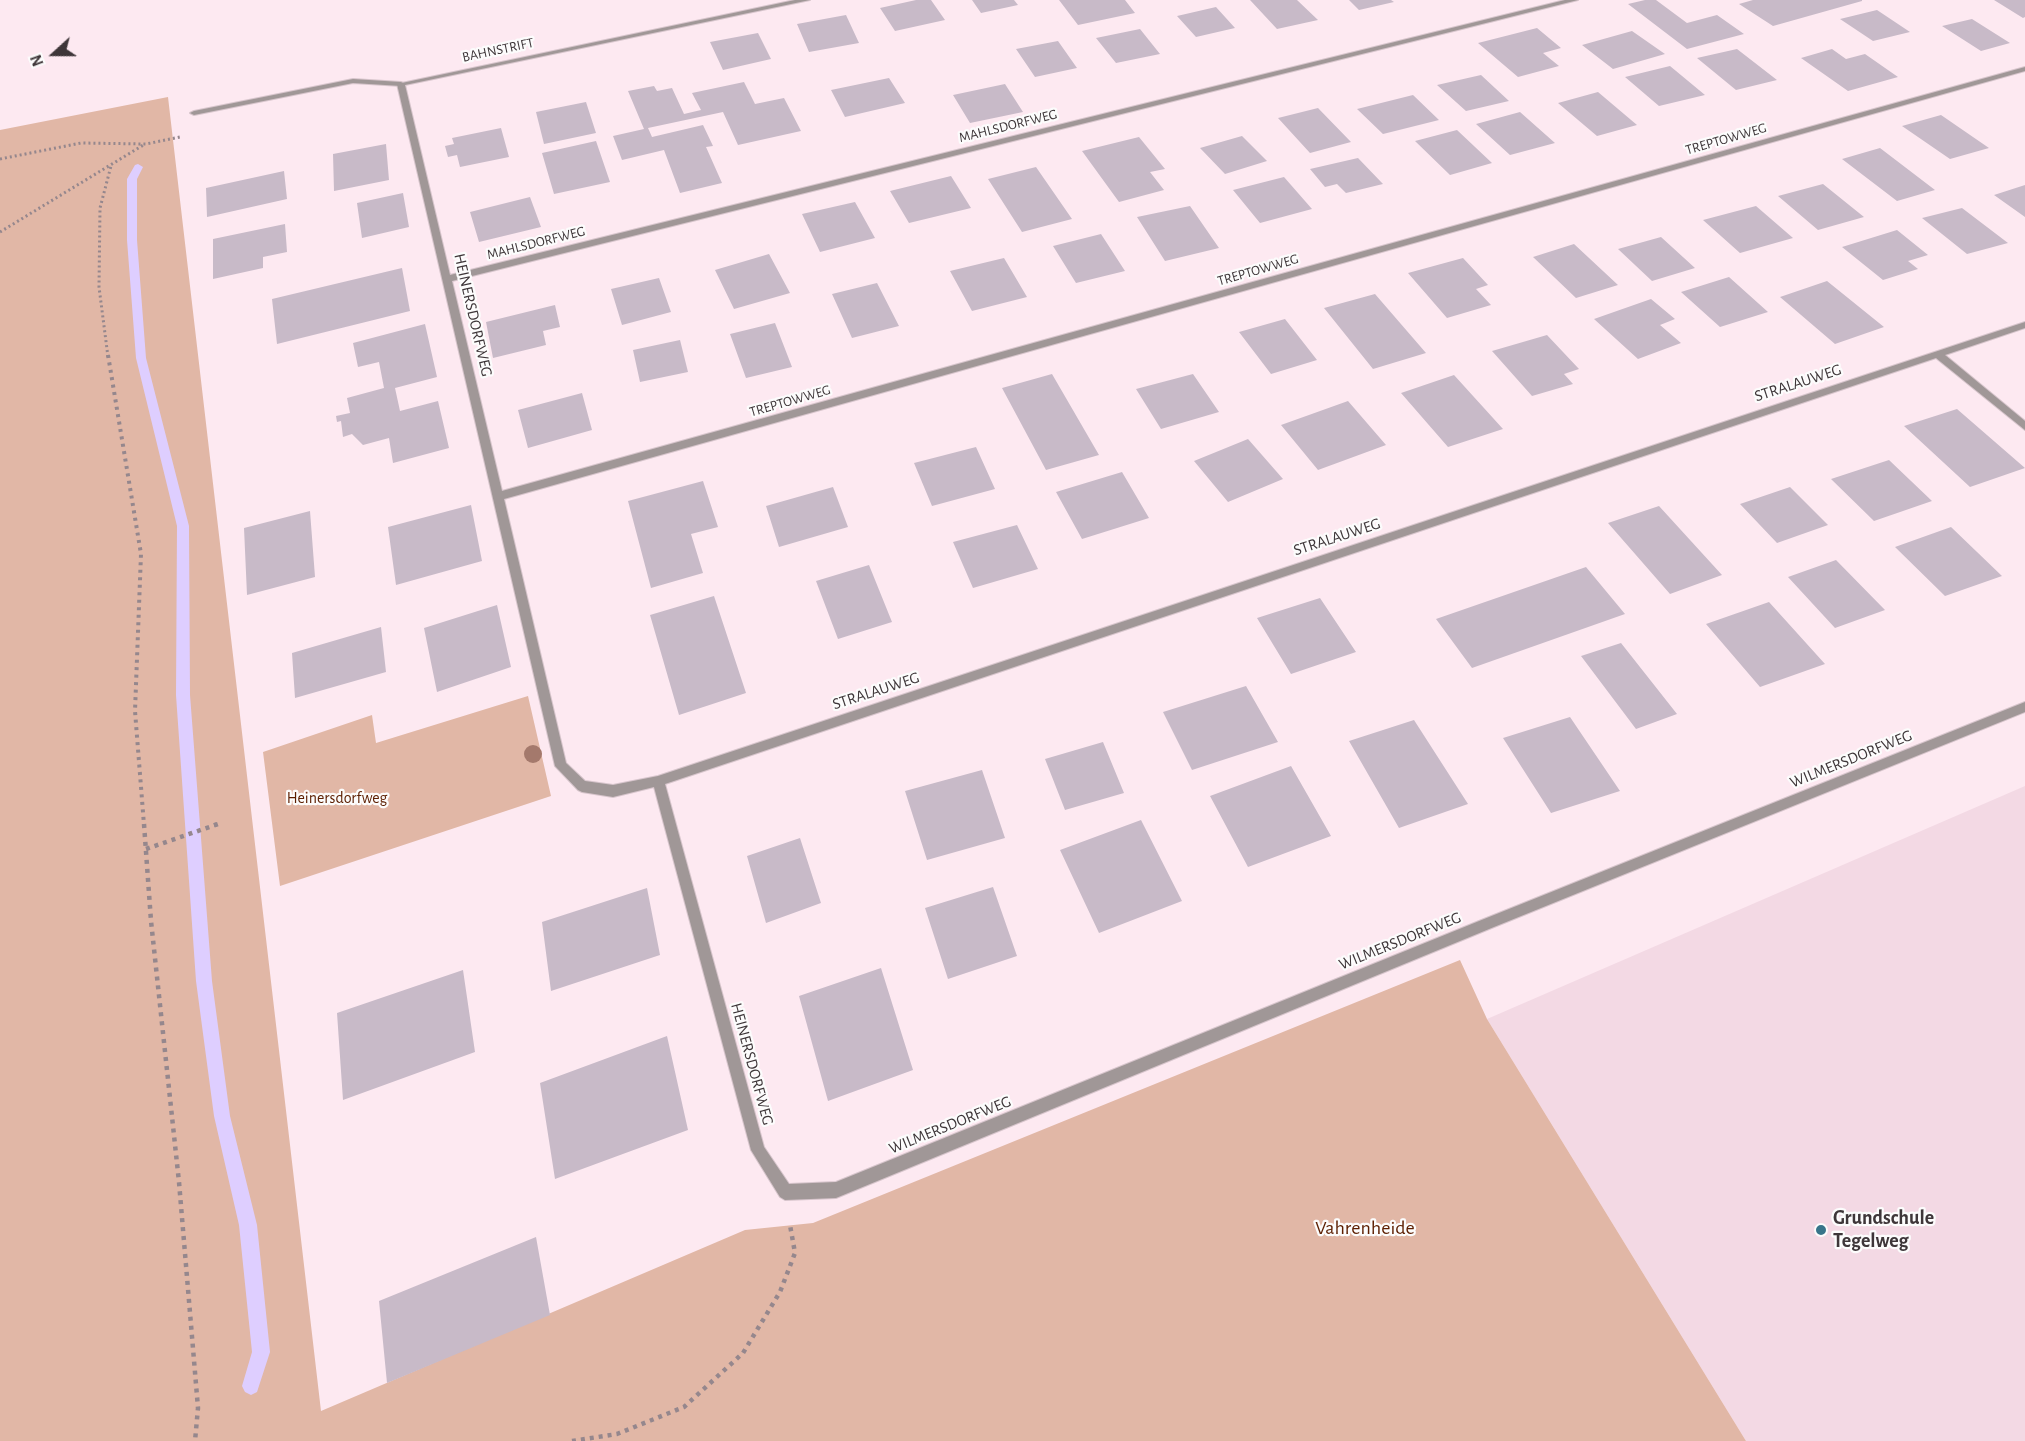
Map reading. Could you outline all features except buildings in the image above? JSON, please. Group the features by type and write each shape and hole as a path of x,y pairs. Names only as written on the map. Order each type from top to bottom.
{"street":[{"name":"BAHNSTRIFT","path":"194,113 353,81 401,84 806,0"},
{"name":"MAHLSDORFWEG","path":"448,279 1574,0"},
{"name":"TREPTOWWEG","path":"499,496 2025,69"},
{"name":"HEINERSDORFWEG","path":"401,84 561,766 582,786 613,790 658,781 758,1150 785,1192"},
{"name":"STRALAUWEG","path":"658,781 2025,324"},
{"path":"1937,354 2025,426"},
{"name":"WILMERSDORFWEG","path":"785,1192 836,1190 1500,918 2025,707"}],"path":[{"path":"0,159 81,143 146,144 174,138"},
{"path":"0,232 146,144"},
{"path":"111,166 100,208 99,287 113,394 141,554 135,711 151,921 179,1182 198,1408 195,1441"},
{"path":"146,849 218,824"},
{"path":"572,1441 617,1434 684,1407 743,1353 780,1292 795,1253 785,1192"}],"shaded area":[{"name":"Grundschule Tegelweg","path":"2025,786 2025,1441 1746,1441 1487,1019"}],"green space":[{"name":"Vahrenheide","path":"168,97 321,1411 745,1230 813,1223 1460,960 1487,1019 1746,1441 0,1441 0,130"},
{"name":"Heinersdorfweg","path":"528,696 551,796 280,886 263,752 372,715 376,743"}],"waterway":[{"path":"138,167 132,179 132,240 141,358 183,526 183,695 204,981 222,1116 248,1225 261,1352 251,1386"}],"place":[{"name":"Grundschule Tegelweg","path":"1821,1230"}]}
